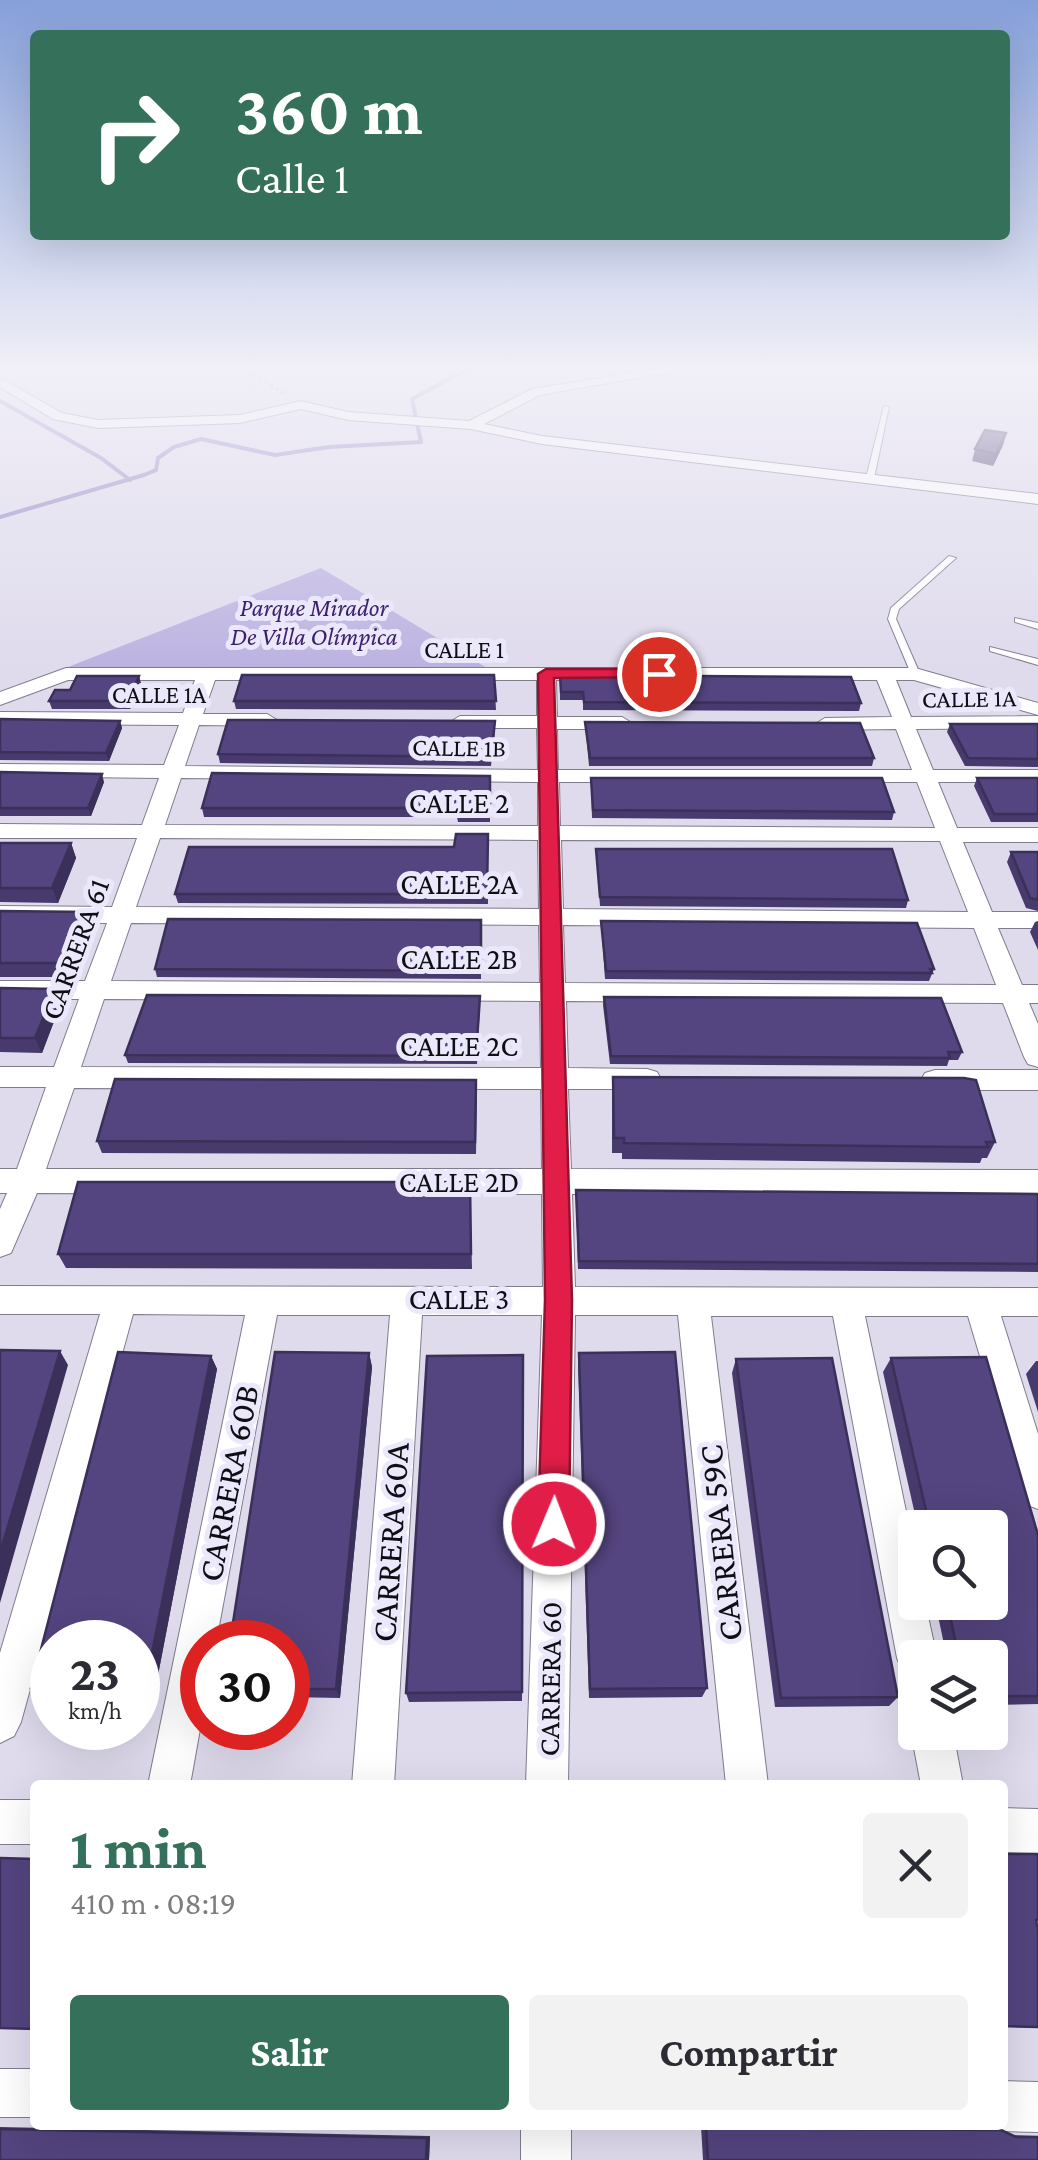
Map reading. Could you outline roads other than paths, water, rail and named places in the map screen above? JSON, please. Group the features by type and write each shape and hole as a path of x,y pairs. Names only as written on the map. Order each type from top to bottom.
{"street":[{"path":"765,466 1038,499"},
{"name":"CALLE 1","path":"0,699 66,674 915,674 1038,708"},
{"name":"CARRERA 61","path":"0,1244 14,1181 64,1077 207,674"},
{"name":"CARRERA 60","path":"546,674 559,1300 547,1780"},
{"path":"884,674 984,920 1026,994 1038,1056"},
{"name":"CALLE 1A","path":"0,718 290,720"},
{"path":"430,722 648,724"},
{"name":"CALLE 1A","path":"806,724 1038,722"},
{"name":"CALLE 1B","path":"0,770 1038,776"},
{"name":"CALLE 2","path":"0,831 148,840"},
{"name":"CALLE 2","path":"0,846 148,840 952,842 1038,836"},
{"name":"CALLE 2","path":"952,842 1038,850"},
{"name":"CALLE 2A","path":"0,914 1038,920"},
{"name":"CALLE 2B","path":"0,990 1026,994"},
{"name":"CALLE 2C","path":"0,1077 671,1079"},
{"path":"903,1080 1038,1080"},
{"name":"CALLE 2D","path":"14,1181 1038,1182"},
{"path":"0,1722 121,1298"},
{"name":"CARRERA 60B","path":"170,1780 264,1298"},
{"name":"CARRERA 60A","path":"373,1780 408,1299"},
{"name":"CALLE 3","path":"0,1300 1038,1302"},
{"name":"CARRERA 59C","path":"693,1300 745,1780"},
{"path":"846,1301 913,1640"},
{"path":"980,1301 1038,1491"},
{"path":"935,1750 941,1780"},
{"path":"0,1822 30,1822"},
{"path":"1008,1830 1038,1830"},
{"path":"0,2093 30,2093"},
{"path":"1008,2106 1038,2107"},
{"path":"546,2130 546,2160"}],"lane":[{"path":"870,478 873,466"},
{"path":"915,674 892,619 894,608 952,558"},
{"path":"1018,620 1038,626"},
{"path":"994,649 1038,662"}],"waterway":[{"path":"111,466 129,479"},
{"path":"129,479 156,470 157,466"},
{"path":"0,517 129,479"}],"park label":[{"name":"Parque Mirador De Villa Olímpica","path":"314,622"}]}
